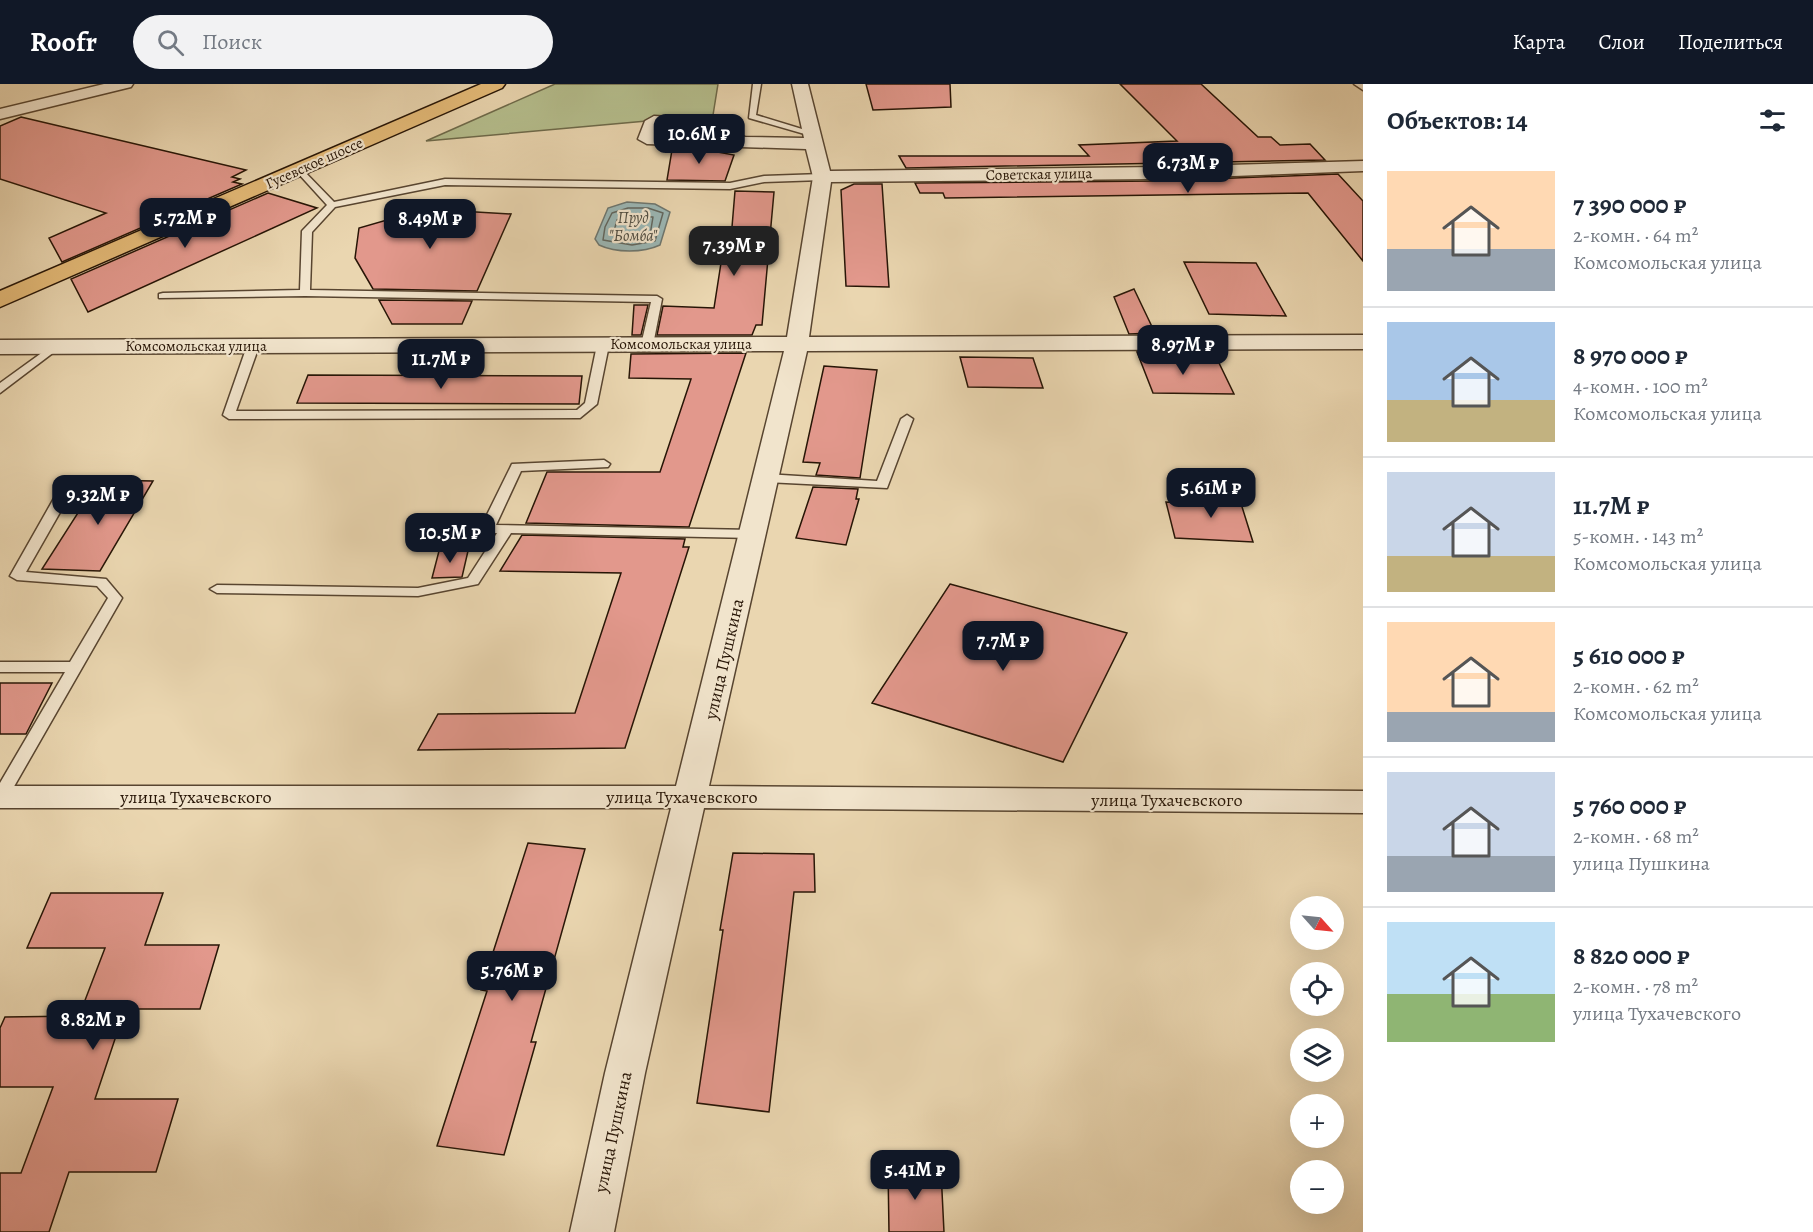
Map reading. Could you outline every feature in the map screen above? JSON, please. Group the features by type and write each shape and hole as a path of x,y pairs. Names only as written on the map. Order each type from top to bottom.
{"highway":[{"name":"Гусевское шоссе","path":"0,300 496,84"}],"street":[{"path":"0,114 125,84"},
{"name":"улица Пушкина","path":"592,1232 625,1073 797,344 822,177 800,84"},
{"path":"744,142 813,139"},
{"name":"Советская улица","path":"822,177 1157,173 1363,166"},
{"name":"Комсомольская улица","path":"0,347 1363,342"},
{"name":"улица Тухачевского","path":"0,797 691,797 1363,802"}],"lane":[{"path":"757,84 752,116 813,139"},
{"path":"1358,84 1363,87"},
{"path":"300,170 332,205"},
{"path":"305,293 307,231 332,205 445,182 730,186 764,179 822,177"},
{"path":"163,296 305,293 657,299 647,345"},
{"path":"253,346 229,415 580,414 591,405 603,345"},
{"path":"0,389 54,347"},
{"path":"766,478 882,485 906,419"},
{"path":"604,464 516,467 487,529 753,534"},
{"path":"0,797 115,598 100,582 17,576 64,493"},
{"path":"217,589 418,592 473,581 507,529"},
{"path":"0,667 75,667"}],"green space":[{"path":"555,84 718,84 713,115 426,141"}],"water":[{"name":"Пруд \"Бомба\"","path":"627,202 655,204 670,212 660,245 646,250 630,251 613,250 599,245 595,239 608,208"}],"building":[{"path":"866,84 950,84 951,107 873,110"},
{"path":"1120,84 1201,84 1258,137 1271,137 1280,145 1310,144 1325,160 906,168 899,156 1089,156 1079,145 1177,141"},
{"path":"21,117 246,170 232,177 240,179 233,182 242,184 62,262 49,238 106,213 0,179 0,126"},
{"path":"696,148 734,155 725,181 667,180 672,150"},
{"path":"1338,174 1363,201 1363,261 1308,193 945,198 943,193 920,193 915,183 1157,181"},
{"path":"854,184 882,184 889,287 846,286 841,190"},
{"path":"735,191 774,192 762,325 756,325 752,335 657,335 663,306 714,308 721,263 729,263"},
{"path":"268,193 317,208 88,312 71,279"},
{"path":"425,209 511,214 477,291 373,289 355,258 359,228"},
{"path":"1184,262 1256,263 1286,316 1209,314"},
{"path":"1134,289 1155,333 1129,334 1114,297"},
{"path":"379,300 472,301 462,324 392,324"},
{"path":"634,305 648,305 641,335 632,335"},
{"path":"1137,352 1164,352 1169,362 1219,363 1234,394 1153,393"},
{"path":"746,353 689,527 526,523 547,472 660,472 691,379 629,378 631,354"},
{"path":"960,357 1033,358 1043,388 968,387"},
{"path":"824,366 877,370 860,478 816,475 820,463 803,462"},
{"path":"308,375 582,376 579,404 297,403"},
{"path":"99,480 153,481 100,571 42,569"},
{"path":"813,487 858,489 856,499 859,499 846,545 796,538"},
{"path":"1201,492 1238,494 1253,542 1175,538 1166,502 1205,504"},
{"path":"522,535 685,539 683,547 689,547 625,748 418,750 438,714 575,713 621,573 500,571"},
{"path":"439,551 468,551 462,577 432,578"},
{"path":"950,584 1127,633 1063,762 872,703"},
{"path":"0,683 52,683 26,734 0,734"},
{"path":"528,843 585,849 531,1042 536,1042 504,1155 437,1146 487,991 481,990"},
{"path":"733,853 814,854 815,892 794,892 769,1112 697,1103 723,930 720,930"},
{"path":"51,893 163,893 145,945 219,945 200,1009 125,1009 95,1099 178,1099 156,1172 69,1172 49,1232 0,1232 0,1173 21,1173 53,1087 0,1087 0,1028 5,1017 79,1016 105,948 27,948"},
{"path":"888,1167 941,1171 944,1232 889,1232"}]}
